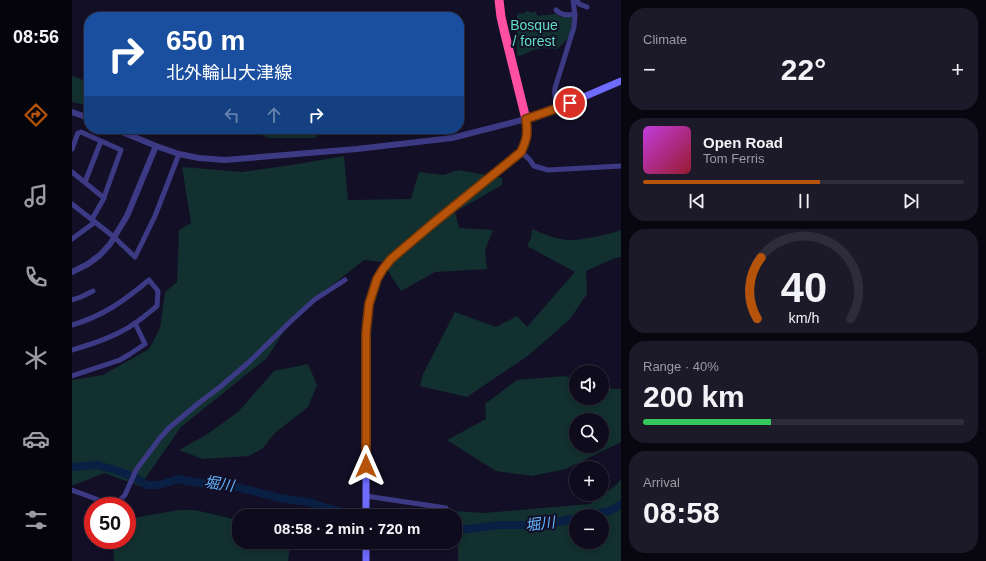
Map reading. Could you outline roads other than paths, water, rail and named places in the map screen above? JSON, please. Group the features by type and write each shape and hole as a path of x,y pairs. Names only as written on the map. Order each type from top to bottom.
{"highway":[{"path":"499,0 501,17 526,119"}],"main road":[{"path":"366,509 365,344 368,310 377,279 391,259 521,152 526,141 528,131 526,119 558,108 621,81"},
{"path":"366,549 366,561"}],"street":[{"path":"558,108 554,88 575,21 573,0"},
{"path":"577,0 579,4 587,7"},
{"path":"556,10 565,15 575,14"},
{"path":"72,112 84,116"},
{"path":"127,134 179,154 198,158 225,160 358,149 452,138 526,119"},
{"path":"72,149 79,132 120,149 121,151 104,198 93,221 72,239"},
{"path":"85,182 101,141"},
{"path":"72,272 88,264 100,255 110,244 127,216 156,146"},
{"path":"521,152 534,166 548,170 621,166"},
{"path":"72,204 114,237 135,257 155,216 179,154"},
{"path":"72,172 104,198"},
{"path":"72,211 77,208"},
{"path":"72,325 86,321 113,307 149,280 158,291 157,306 136,323 103,340 72,350"},
{"path":"72,490 110,504 116,503 125,495 136,470 169,428 248,363 314,300 345,280"},
{"path":"72,300 93,291"},
{"path":"72,376 120,360 145,344 136,323"},
{"path":"366,496 446,508"}],"waterway":[{"name":"堀川","path":"72,467 97,465 132,476 147,485 159,485 178,479 206,484 225,484 280,498 308,502 331,509"},
{"name":"堀川","path":"609,511 621,504"},
{"name":"堀川","path":"462,529 499,525 544,525 569,520"}],"park label":[{"name":"Bosque / forest","path":"534,34"}]}
